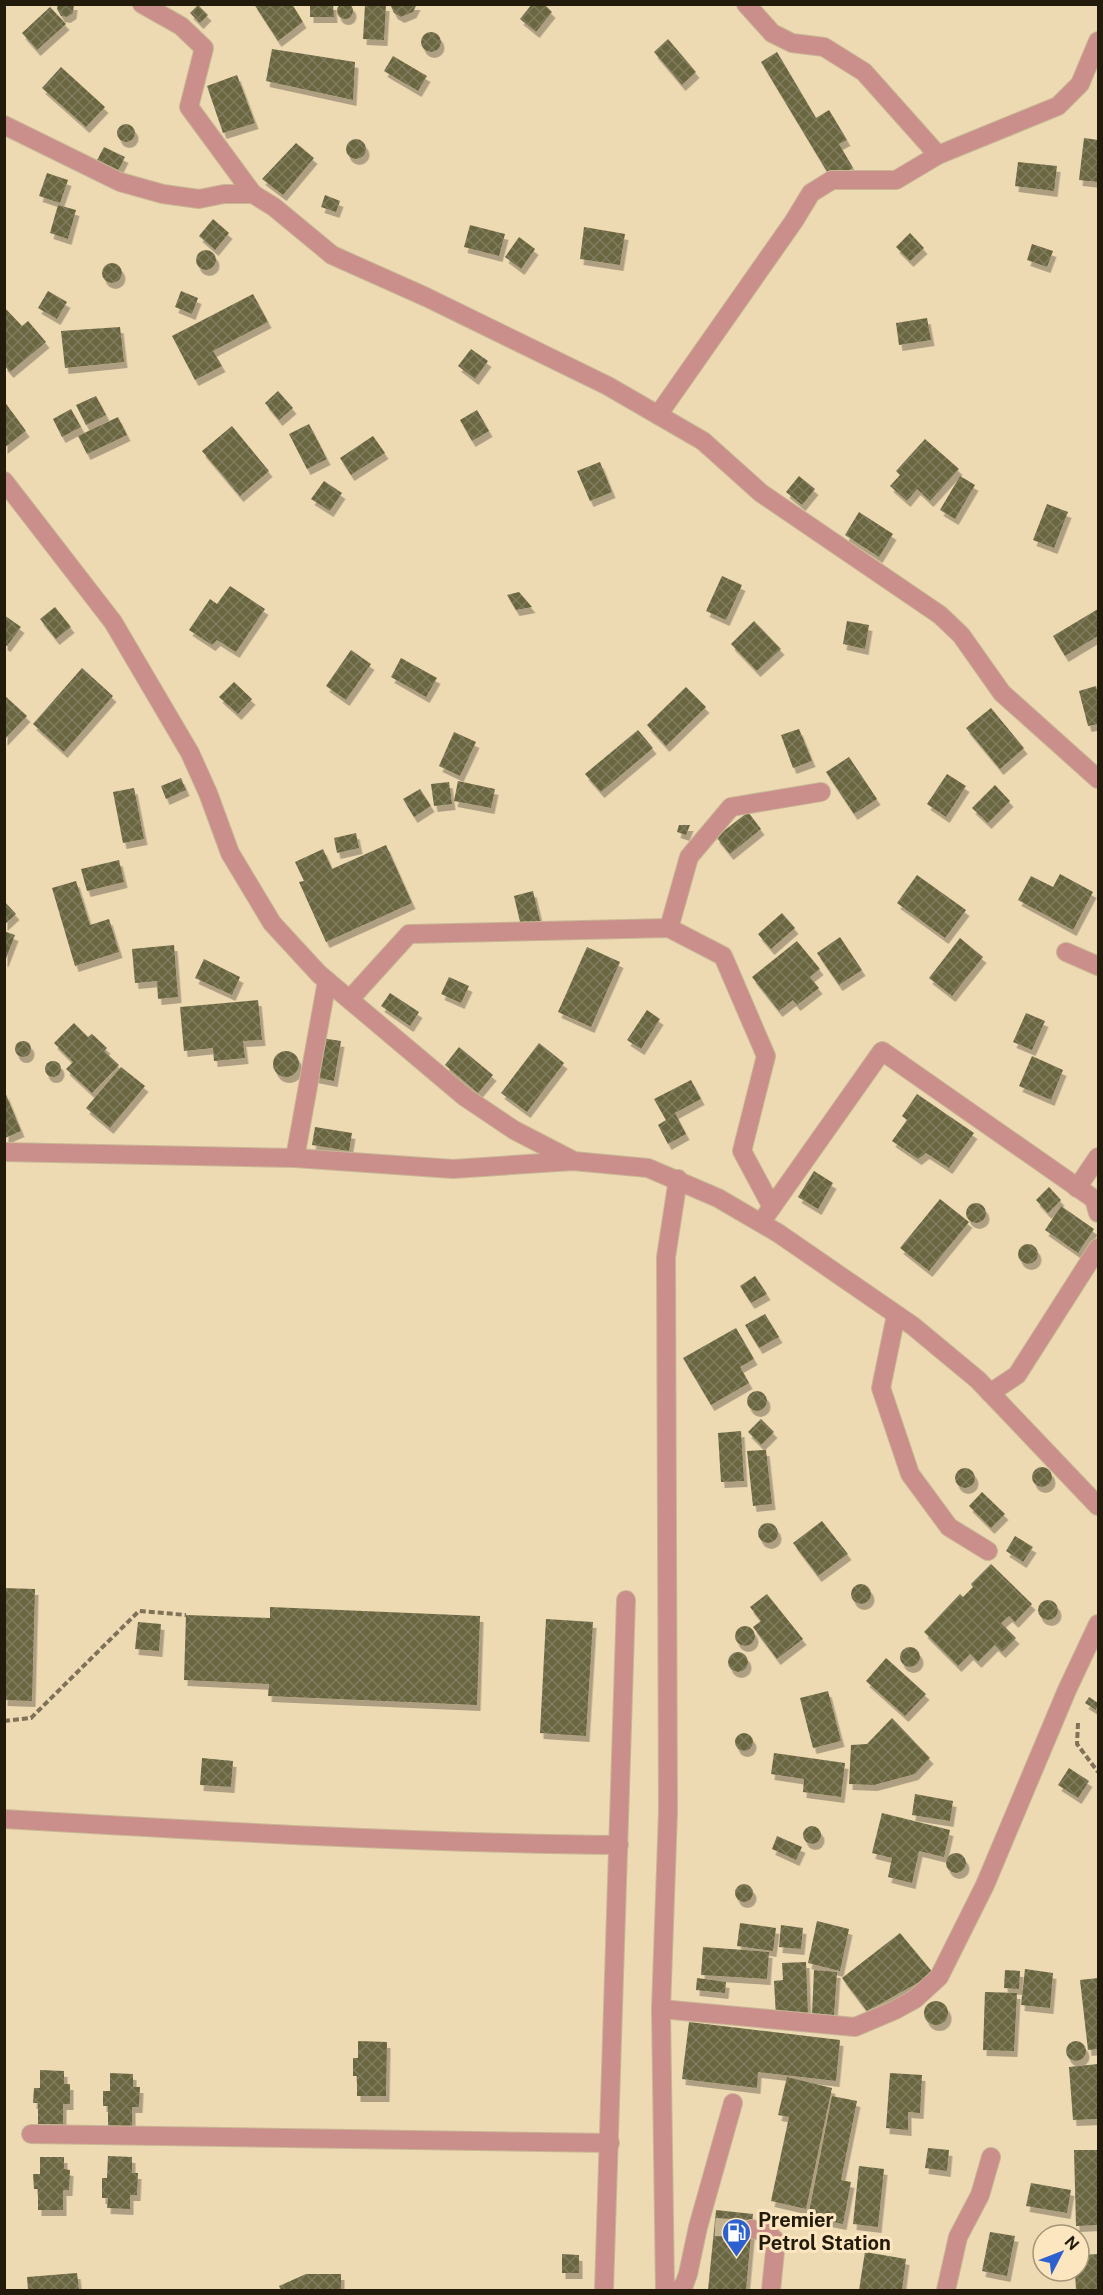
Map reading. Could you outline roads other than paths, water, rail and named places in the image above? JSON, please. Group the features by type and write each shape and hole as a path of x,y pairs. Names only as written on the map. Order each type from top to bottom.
{"street":[{"path":"142,4 182,26 204,48 189,107 253,194 274,207 332,255 426,297 608,386 703,441 761,494 939,615 961,636 1002,693 1098,779"},
{"path":"746,4 772,33 792,43 824,47 864,72 938,155"},
{"path":"658,415 794,221 811,193 832,180 896,180 938,155 1058,106 1080,84 1098,41"},
{"path":"4,125 120,182 163,194 199,199 224,194 253,194"},
{"path":"4,481 113,622 190,753 230,853 272,923 327,981 465,1097 514,1130 573,1161"},
{"path":"669,928 689,856 731,807 821,792"},
{"path":"350,999 409,934 669,928 723,956 766,1056 742,1150 772,1207"},
{"path":"1066,952 1098,966"},
{"path":"295,1158 327,981"},
{"path":"760,1223 882,1051 1094,1199 1098,1214"},
{"path":"4,1152 295,1158 453,1169 573,1161 648,1168 718,1198 760,1223 896,1315 978,1380 1098,1506"},
{"path":"1077,1188 1098,1157"},
{"path":"664,2290 661,2009 668,1812 666,1257 678,1179"},
{"path":"990,1393 1017,1375 1098,1248"},
{"path":"896,1315 881,1388 910,1474 949,1527 988,1551"},
{"path":"604,2290 626,1600"},
{"path":"661,2009 855,2027 896,2010 915,1999 939,1977 977,1903 1067,1690 1098,1624"},
{"path":"4,1819 282,1835 512,1844 619,1845"},
{"path":"678,2290 684,2285 706,2227 733,2103"},
{"path":"31,2134 610,2143"},
{"path":"946,2290 958,2237 980,2195 991,2157"},
{"path":"752,2229 768,2233 776,2241 771,2290"}],"tunnel":[{"path":"715,2227 752,2229"}],"place":[{"name":"Premier Petrol Station","path":"737,2258"}]}
